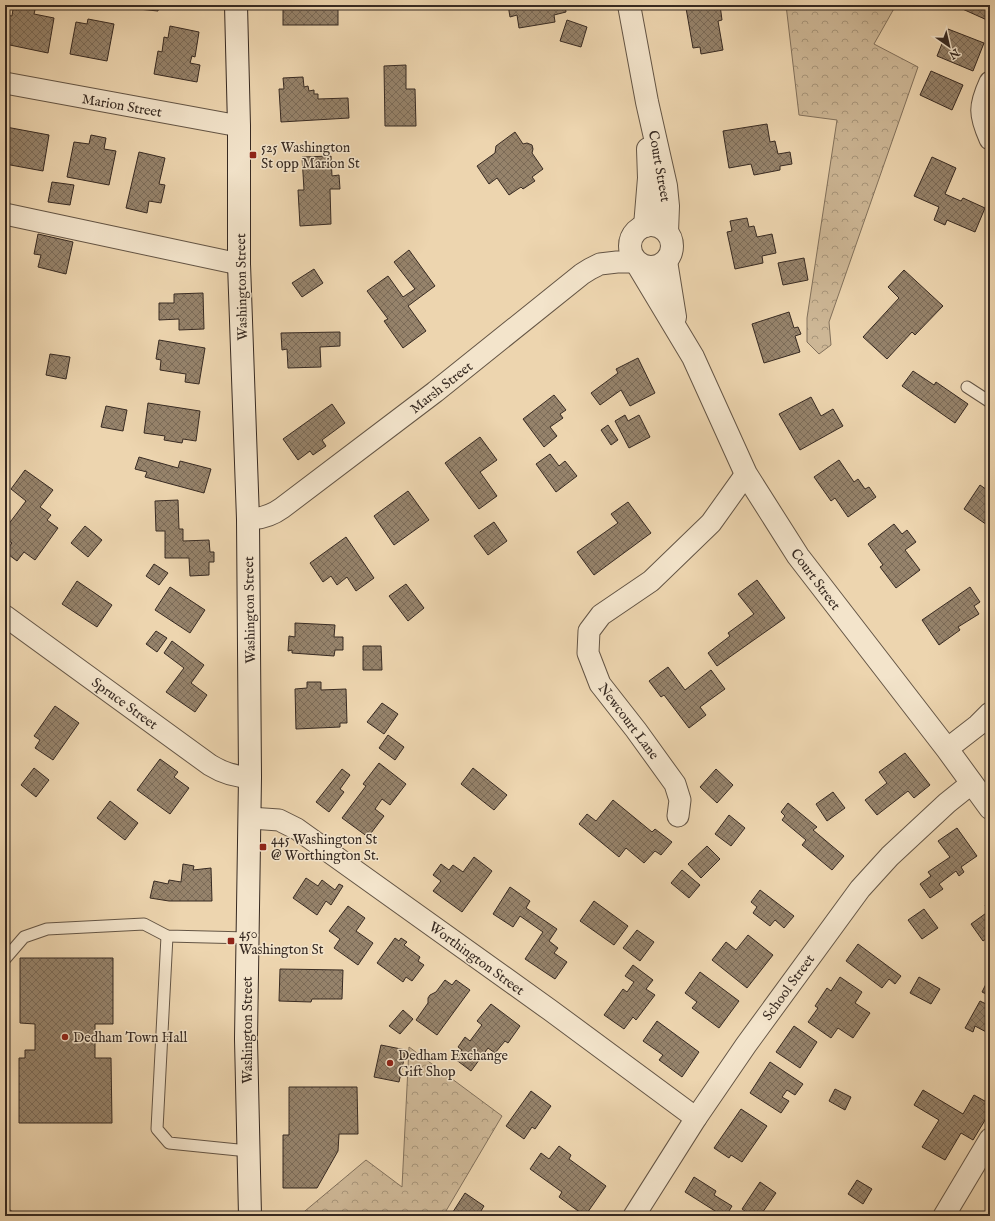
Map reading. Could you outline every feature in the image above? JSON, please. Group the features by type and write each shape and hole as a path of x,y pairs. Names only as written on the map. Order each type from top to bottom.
{"street":[{"name":"Washington Street","path":"236,5 239,126 239,264 248,519 250,818 246,1039 250,1216"},
{"name":"Court Street","path":"629,5 647,102 666,186 668,206 667,232"},
{"path":"990,82 982,99 982,117 990,139"},
{"name":"Marion Street","path":"5,83 239,126"},
{"name":"Court Street","path":"645,226 648,178 647,102"},
{"path":"5,214 239,264"},
{"path":"657,225 667,232 671,238 672,250 666,261 655,267 648,267 636,262 630,249 630,241 633,234 638,229 645,226 657,225"},
{"name":"Court Street","path":"666,261 677,328"},
{"name":"Court Street","path":"636,262 677,328 693,357 746,474 798,556 947,749 990,808"},
{"name":"Marsh Street","path":"248,519 257,519 274,514 424,401 590,268 600,264 636,262"},
{"name":"Newcourt Lane","path":"678,816 680,800 675,784 600,684 588,653 589,631 601,615 651,580 712,523 746,474"},
{"name":"Spruce Street","path":"5,616 210,765 229,774 240,777 250,777"},
{"path":"947,749 978,726 990,713"},
{"name":"School Street","path":"634,1216 696,1118 746,1045 871,876 890,856 947,803 972,783"},
{"name":"Worthington Street","path":"250,818 279,820 296,829 550,1010 696,1118"},
{"path":"944,1216 990,1139"}],"lane":[{"path":"967,387 990,402"},
{"path":"5,959 24,937 47,929 144,924 167,936 248,938"},
{"path":"167,936 157,1129 169,1143 248,1151"}],"green space":[{"path":"786,5 896,5 874,44 918,67 829,322 831,345 819,354 807,342 807,318 837,120 799,115"},
{"path":"409,1047 502,1116 443,1216 299,1216 366,1160 402,1187"}],"building":[{"path":"18,5 36,6 34,14 54,18 48,53 5,44 7,33 5,33 5,15 12,16 13,9 17,10"},
{"path":"139,5 159,5 158,11 138,9"},
{"path":"283,5 338,5 338,25 283,25"},
{"path":"508,5 565,5 566,12 554,15 555,22 519,28 517,15 510,17"},
{"path":"703,5 720,5 722,20 718,21 723,50 701,54 700,47 693,48 686,8"},
{"path":"958,5 990,5 990,14 987,20 958,7"},
{"path":"88,19 114,24 107,61 70,54 76,22 87,24"},
{"path":"567,20 587,27 581,47 560,41"},
{"path":"170,26 199,32 195,57 192,56 190,63 200,65 197,82 154,74 158,51 162,52 164,37 168,38"},
{"path":"948,29 984,43 973,71 937,56"},
{"path":"406,65 406,89 415,89 416,126 385,126 384,66"},
{"path":"931,71 963,85 952,110 920,95"},
{"path":"303,77 304,87 308,86 309,91 314,90 314,94 318,94 318,99 348,98 349,118 281,122 279,89 284,89 283,78"},
{"path":"767,124 770,142 775,141 778,154 790,152 792,164 780,166 780,170 754,175 751,164 729,168 723,131"},
{"path":"6,127 49,135 43,171 5,164"},
{"path":"515,132 523,144 527,143 532,145 532,153 543,169 532,177 535,181 523,189 521,187 509,195 497,178 489,184 477,166 495,153 496,146"},
{"path":"91,135 106,138 104,149 116,151 109,185 67,177 74,142 89,144"},
{"path":"139,152 165,158 159,184 165,185 161,203 149,201 147,213 126,208"},
{"path":"331,156 332,176 339,175 340,189 330,189 331,224 300,226 298,190 304,190 302,157"},
{"path":"932,157 956,168 945,194 961,201 963,198 985,208 975,232 947,220 945,225 934,220 939,207 914,196"},
{"path":"52,182 74,185 70,205 48,202"},
{"path":"747,218 749,227 754,226 757,237 772,234 776,253 762,256 763,263 735,269 727,232 732,231 730,221"},
{"path":"38,234 73,242 66,274 38,267 41,255 34,254"},
{"path":"409,250 435,286 408,306 426,331 403,348 384,321 388,319 367,291 388,276 403,297 415,289 394,262"},
{"path":"804,258 808,280 783,285 778,263"},
{"path":"314,269 323,283 302,297 292,283"},
{"path":"904,270 943,306 915,335 912,332 887,359 863,337 899,298 888,287"},
{"path":"203,293 204,329 179,330 179,319 159,320 159,303 174,303 174,294"},
{"path":"789,312 794,328 798,327 801,334 795,336 800,352 764,363 752,324"},
{"path":"340,332 340,346 320,347 321,367 288,368 287,349 282,350 281,333"},
{"path":"159,340 205,348 199,384 185,382 186,374 160,370 161,360 156,359"},
{"path":"50,354 70,357 66,379 46,375"},
{"path":"638,358 655,393 630,406 621,390 600,405 591,393 618,373 616,369"},
{"path":"913,371 934,385 936,382 968,404 955,423 902,386"},
{"path":"554,395 566,410 560,414 563,418 550,427 557,436 544,447 523,419"},
{"path":"811,397 821,416 833,409 843,426 800,450 779,414"},
{"path":"148,403 200,411 196,441 183,439 182,443 164,440 165,436 144,433"},
{"path":"332,404 345,423 322,440 326,446 313,455 310,451 298,460 283,439"},
{"path":"106,406 127,410 123,431 101,427"},
{"path":"625,415 628,421 639,415 650,437 629,448 615,421"},
{"path":"608,425 618,440 611,445 601,430"},
{"path":"480,437 497,460 480,472 497,496 479,509 445,463"},
{"path":"550,454 559,466 565,461 577,476 556,492 536,464"},
{"path":"139,457 178,468 180,461 211,469 204,493 145,477 147,472 135,469"},
{"path":"839,460 854,482 858,479 865,489 869,487 876,497 848,517 835,498 831,501 814,477"},
{"path":"25,470 53,490 40,507 51,515 47,520 58,528 35,560 24,552 17,561 5,552 12,543 5,538 5,529 26,501 11,489"},
{"path":"980,485 990,492 990,527 964,509"},
{"path":"408,491 429,520 394,545 374,516"},
{"path":"178,500 179,529 183,529 183,541 209,540 210,552 214,552 214,562 209,562 209,575 190,576 189,558 165,558 165,531 156,531 155,501"},
{"path":"628,502 651,533 594,575 577,552 618,523 611,514"},
{"path":"494,522 507,541 488,555 474,536"},
{"path":"894,524 902,534 907,530 916,542 905,550 920,570 896,588 880,567 883,565 868,544"},
{"path":"85,526 102,540 88,557 71,543"},
{"path":"346,537 374,578 356,591 347,577 337,585 331,576 323,582 310,563"},
{"path":"154,564 168,573 159,585 146,576"},
{"path":"757,580 785,618 717,666 708,653 730,636 728,633 754,614 738,594"},
{"path":"77,581 112,605 97,627 62,604"},
{"path":"406,584 424,608 408,621 389,596"},
{"path":"170,587 205,610 190,633 155,610"},
{"path":"970,587 980,602 974,606 979,614 958,627 960,630 939,645 922,620"},
{"path":"295,623 335,625 334,637 343,637 343,650 335,650 334,656 292,653 292,650 288,651 289,636 295,637"},
{"path":"156,631 167,638 157,652 146,644"},
{"path":"172,641 204,665 191,683 207,695 195,712 166,692 184,668 164,653"},
{"path":"363,646 381,646 382,670 363,670"},
{"path":"668,667 685,690 711,670 725,689 700,707 706,715 689,728 664,695 661,697 649,681"},
{"path":"307,682 321,682 321,690 346,689 347,723 340,723 340,727 296,729 295,689 307,688"},
{"path":"382,703 398,714 384,734 367,722"},
{"path":"55,706 79,723 53,760 35,748 40,740 34,736"},
{"path":"388,735 404,747 395,760 379,748"},
{"path":"905,753 930,785 914,798 908,791 877,815 865,800 887,783 879,772"},
{"path":"160,759 178,772 174,777 189,788 170,814 137,790"},
{"path":"379,763 406,784 390,805 382,799 375,809 384,816 368,837 342,818 366,786 363,784"},
{"path":"34,768 49,780 36,797 21,785"},
{"path":"473,768 507,795 494,810 461,784"},
{"path":"342,769 350,775 340,789 344,792 329,812 316,802"},
{"path":"716,769 733,785 717,803 700,787"},
{"path":"833,792 845,808 827,821 816,804"},
{"path":"613,800 652,832 655,829 672,842 661,855 655,851 644,863 626,848 619,857 579,824 587,814 596,821"},
{"path":"110,801 138,823 125,840 97,818"},
{"path":"788,803 817,827 813,830 844,856 832,870 802,845 806,840 782,820 785,816 781,812"},
{"path":"729,815 745,828 731,846 715,834"},
{"path":"957,828 977,856 961,867 964,872 959,876 956,871 939,884 943,889 930,898 920,884 931,876 928,872 950,857 938,841"},
{"path":"707,846 720,859 701,878 688,864"},
{"path":"474,857 492,871 462,912 433,891 441,881 433,875 441,864 449,870 453,865 463,872"},
{"path":"183,864 194,866 193,870 211,868 212,901 169,901 150,898 154,881 168,884 169,880 181,882"},
{"path":"682,870 700,885 689,898 671,883"},
{"path":"306,878 318,886 322,880 335,890 339,884 343,886 331,905 326,901 317,915 293,898"},
{"path":"510,887 530,901 526,908 557,929 549,941 558,948 554,953 567,962 555,979 525,959 543,932 520,916 513,927 493,914"},
{"path":"760,890 794,916 784,928 775,920 770,926 753,913 757,907 751,902"},
{"path":"594,901 628,926 614,945 580,921"},
{"path":"990,902 990,936 983,941 971,924 989,911 985,905"},
{"path":"348,906 365,918 356,931 373,943 358,965 334,948 340,939 329,931"},
{"path":"924,909 938,928 922,939 908,920"},
{"path":"637,930 654,942 640,961 623,948"},
{"path":"748,935 773,955 747,988 712,960 726,942 736,950"},
{"path":"395,938 399,941 401,938 407,942 404,945 420,957 418,961 424,965 412,981 406,977 403,982 377,963"},
{"path":"858,944 901,976 895,984 889,979 882,988 846,961"},
{"name":"Dedham Town Hall","path":"20,958 113,958 113,1024 95,1024 95,1058 111,1058 112,1123 19,1123 19,1058 25,1058 25,1050 35,1050 35,1024 20,1023"},
{"path":"633,965 653,980 646,989 655,995 636,1020 633,1017 624,1029 604,1015 623,989 627,992 634,982 625,976"},
{"path":"280,969 343,970 342,999 312,999 311,1002 279,1001"},
{"path":"700,972 739,1001 719,1028 692,1008 697,1002 685,993"},
{"path":"840,977 862,992 855,1003 870,1013 853,1038 838,1028 831,1038 808,1022 818,1008 815,1006 827,988 831,991"},
{"path":"919,977 940,989 931,1004 910,993"},
{"path":"989,978 990,979 990,996 982,992"},
{"path":"445,980 452,985 456,980 470,990 437,1035 416,1020 428,1003 428,998 430,995 436,992"},
{"path":"980,1001 990,1006 990,1034 975,1026 973,1032 965,1028"},
{"path":"491,1004 520,1026 508,1043 505,1041 495,1053 488,1048 471,1071 455,1059 462,1050 458,1047 465,1037 470,1041 482,1025 477,1021"},
{"path":"403,1010 413,1019 400,1034 389,1026"},
{"path":"657,1021 699,1052 682,1077 659,1060 663,1055 643,1041"},
{"path":"794,1026 817,1042 800,1068 776,1052"},
{"path":"990,1034 990,1041 987,1040"},
{"name":"Dedham Exchange Gift Shop","path":"381,1045 406,1050 399,1082 374,1077"},
{"path":"770,1062 803,1084 795,1095 787,1090 782,1097 789,1101 781,1113 750,1093"},
{"path":"289,1087 357,1087 358,1134 339,1134 338,1151 317,1188 283,1188 283,1135 289,1135"},
{"path":"835,1089 851,1097 845,1110 829,1101"},
{"path":"923,1090 963,1114 974,1095 990,1104 990,1112 973,1140 961,1133 945,1160 922,1147 939,1120 914,1105"},
{"path":"531,1091 551,1106 535,1129 532,1127 524,1139 506,1126"},
{"path":"741,1109 767,1126 742,1162 731,1155 729,1158 714,1148"},
{"path":"559,1146 571,1155 569,1159 606,1186 585,1216 559,1197 562,1192 530,1169 541,1153 549,1159"},
{"path":"694,1177 716,1191 714,1195 732,1206 726,1216 723,1216 685,1192"},
{"path":"857,1180 872,1189 863,1204 848,1194"},
{"path":"760,1182 776,1193 760,1216 752,1216 742,1209"},
{"path":"465,1193 484,1206 478,1216 451,1215"}],"place":[{"name":"525 Washington St opp Marion St","path":"253,155"},
{"name":"445 Washington St @ Worthington St.","path":"263,847"},
{"name":"450 Washington St","path":"231,941"},
{"name":"Dedham Town Hall","path":"65,1037"},
{"name":"Dedham Exchange Gift Shop","path":"390,1063"}]}
